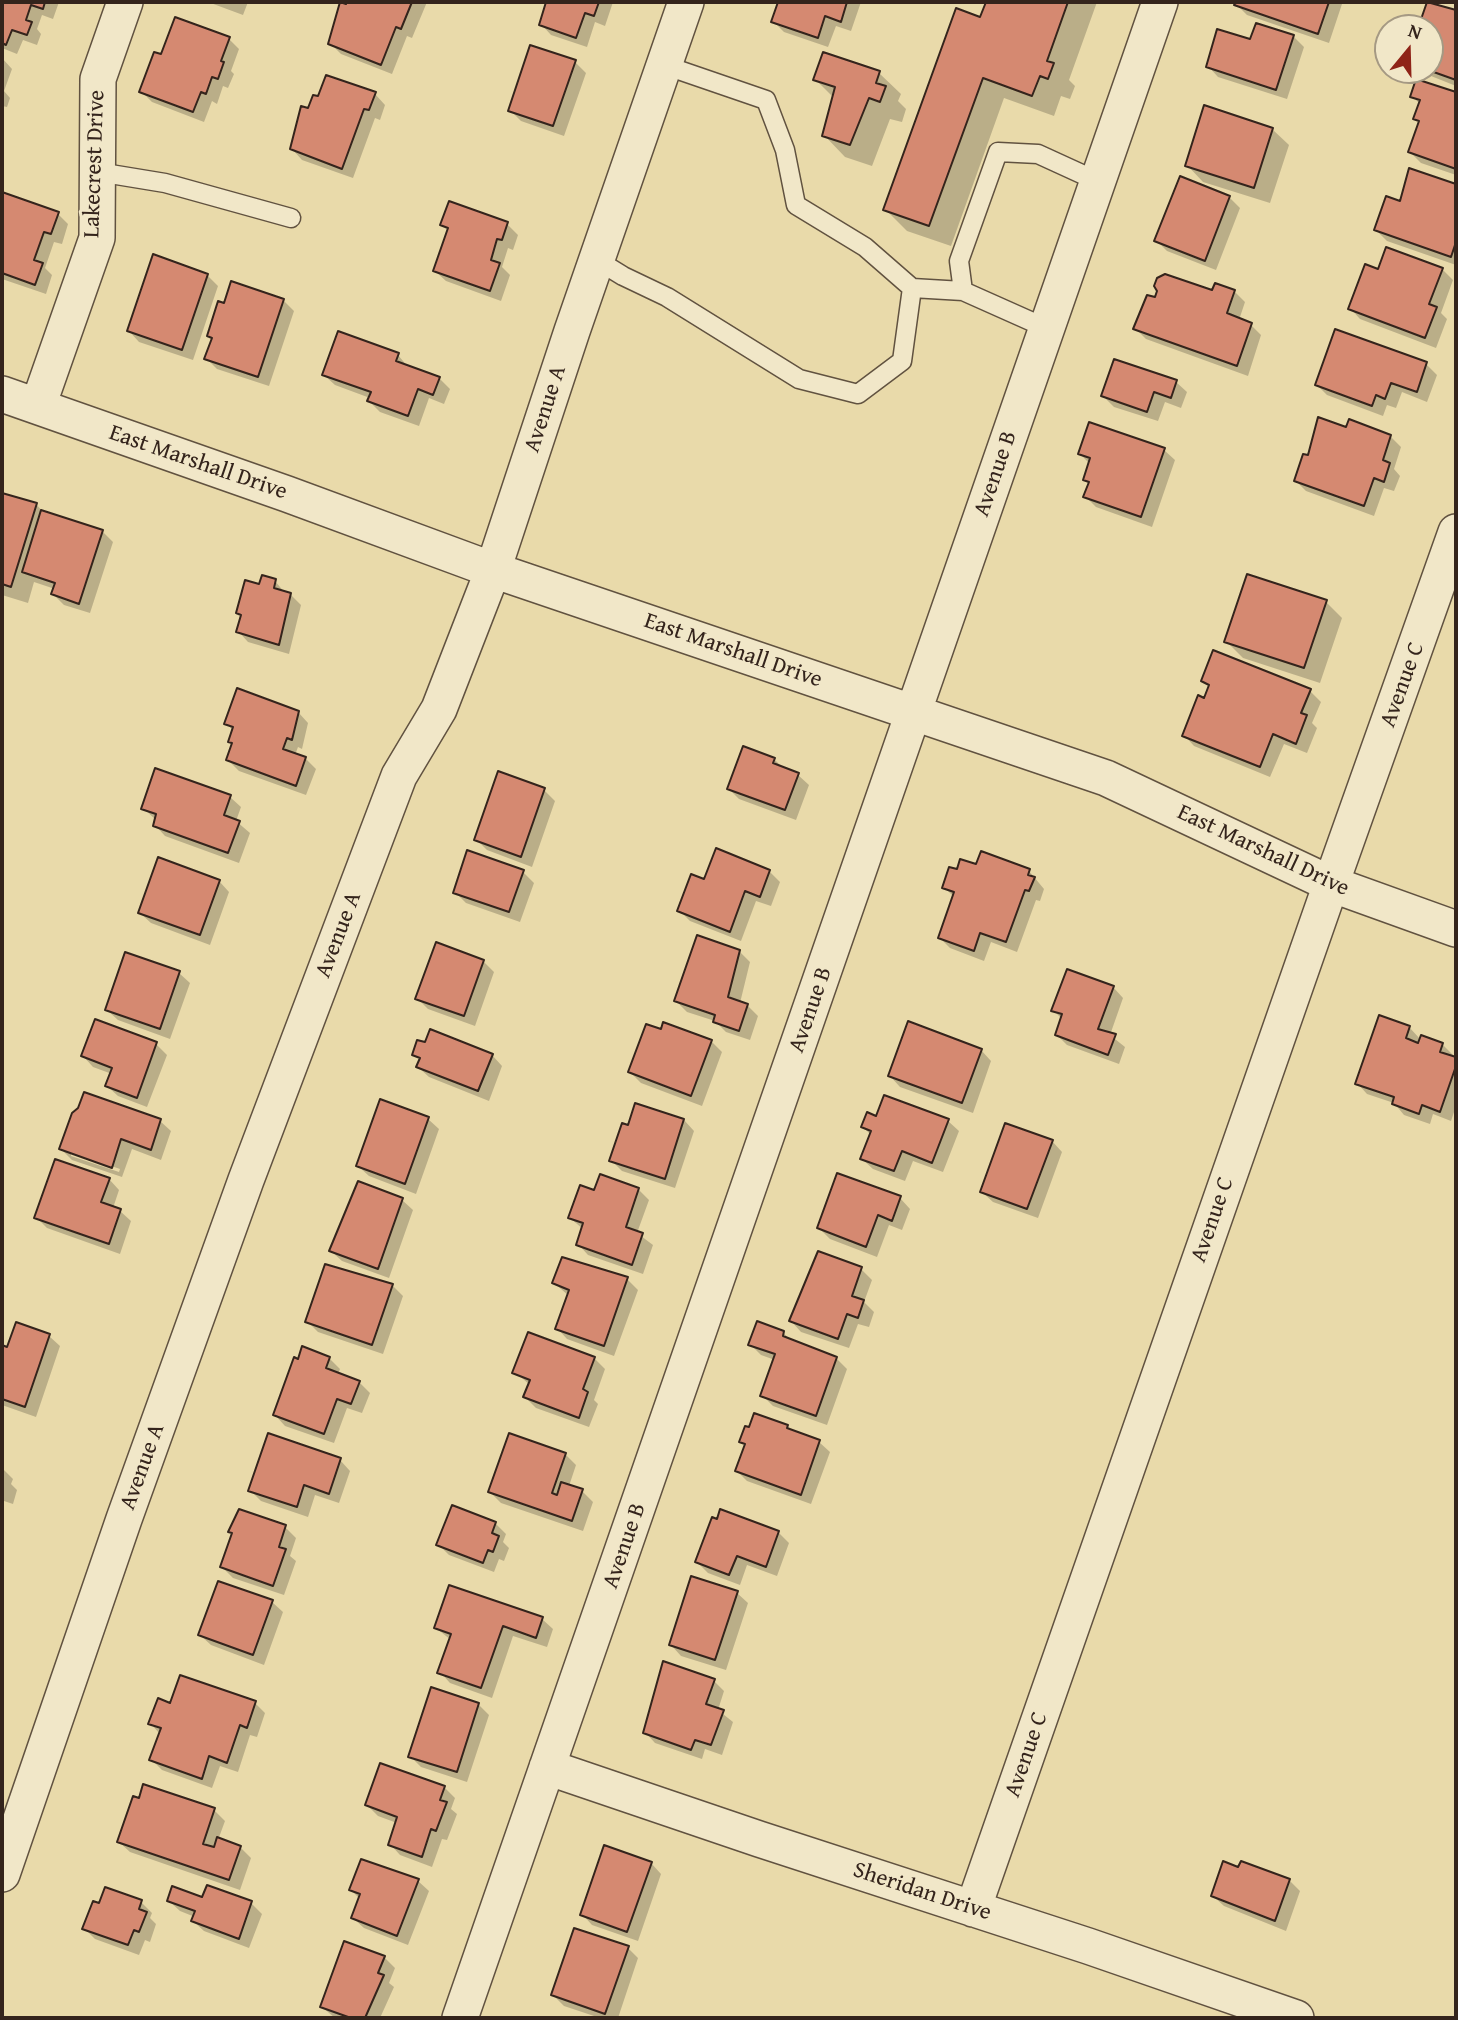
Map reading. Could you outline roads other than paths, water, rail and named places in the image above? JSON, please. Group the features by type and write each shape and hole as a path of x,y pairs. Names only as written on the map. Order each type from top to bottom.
{"street":[{"name":"Lakecrest Drive","path":"38,406 97,239 98,79 125,2"},
{"name":"Avenue A","path":"2,1874 124,1519 276,1102 399,776 439,709 493,570 686,2"},
{"name":"Avenue B","path":"460,2018 1160,2"},
{"name":"East Marshall Drive","path":"2,394 288,494 493,570 1106,778 1331,884 1456,929"},
{"name":"Avenue C","path":"973,1909 1456,532"},
{"name":"Sheridan Drive","path":"547,1767 1296,2018"}],"lane":[{"path":"664,65 766,100 785,150 796,205 865,247 912,288 963,291 1046,328"},
{"path":"963,291 959,261 998,152 1038,154 1097,181"},
{"path":"98,172 165,183 291,218"},
{"path":"597,260 667,297 799,379 858,394 902,361 912,288"}]}
